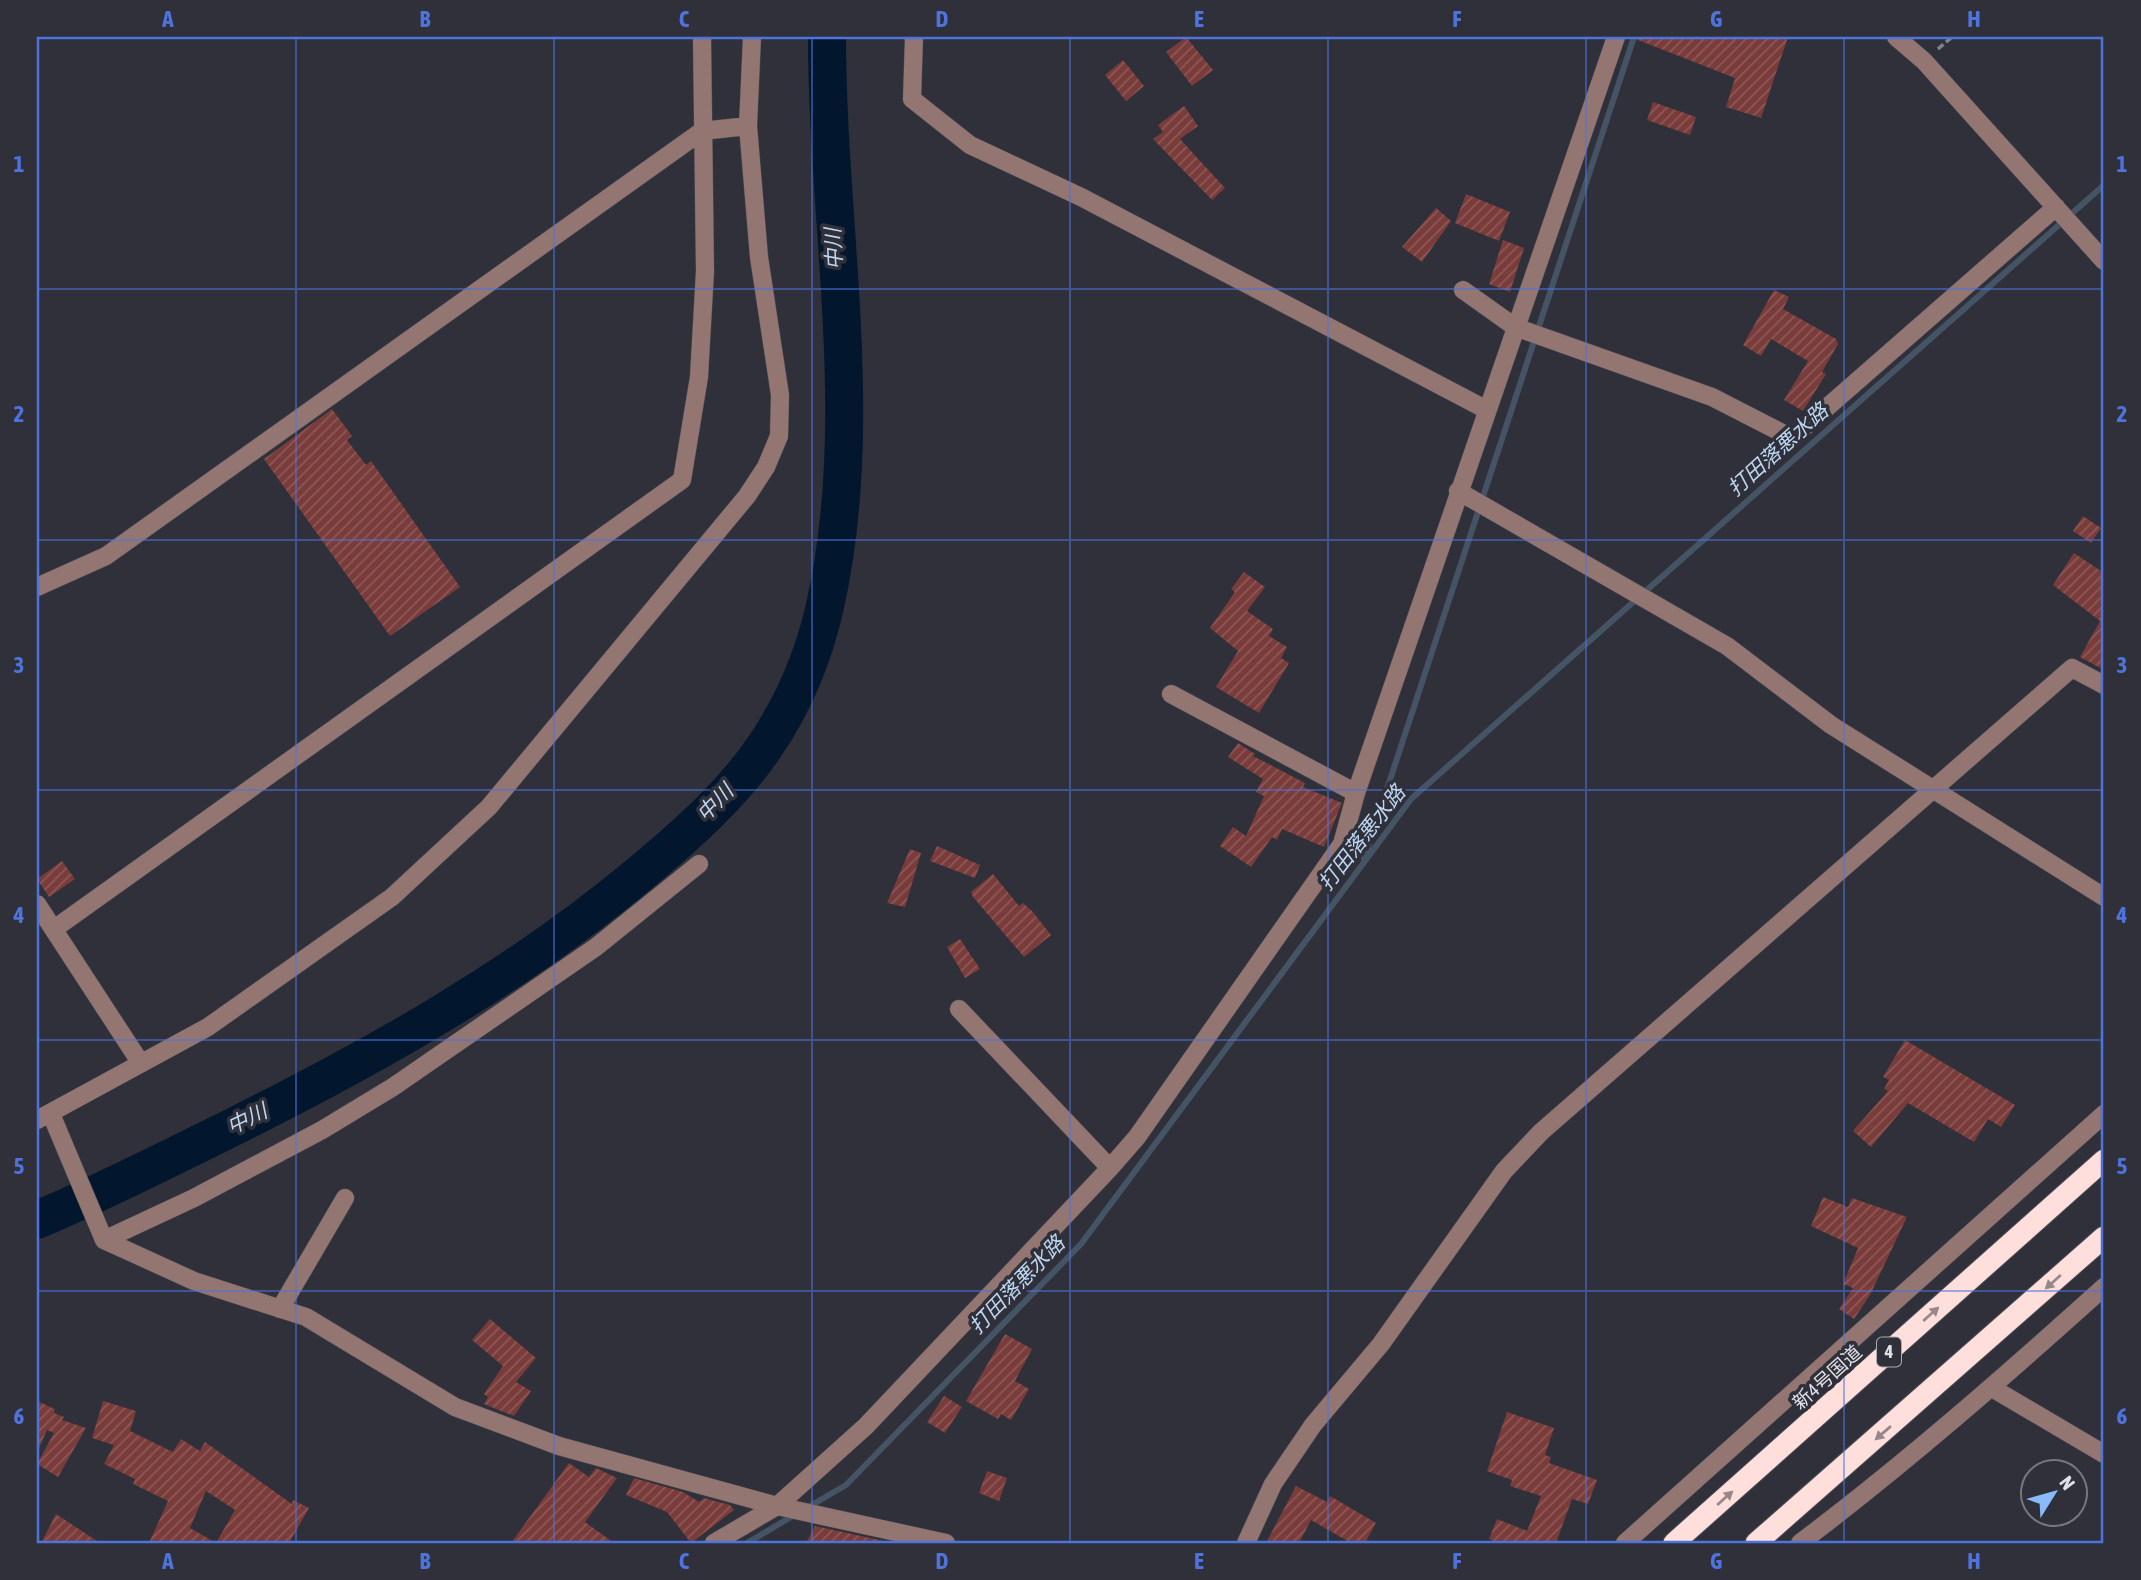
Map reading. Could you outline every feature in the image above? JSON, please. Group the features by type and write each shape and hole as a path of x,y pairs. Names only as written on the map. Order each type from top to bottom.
{"highway":[{"name":"新4号国道","path":"1674,1543 2104,1160"},
{"path":"1756,1543 2104,1237"}],"street":[{"path":"54,929 682,480 699,377 705,271 702,37"},
{"path":"752,37 748,126 759,257 780,395 779,436 766,467 747,496 489,807 443,853 392,897 208,1027 44,1117 104,1240 194,1281 306,1317 455,1407 559,1446 777,1506 946,1543"},
{"path":"914,37 912,99 970,145 1081,197 1487,410"},
{"path":"714,1543 777,1506 866,1426 1137,1138 1342,844 1356,793 1458,491 1616,37"},
{"path":"1896,37 1924,61 2104,261"},
{"path":"37,587 106,556 702,131 748,126"},
{"path":"1463,290 1515,327 1712,397 1792,438 2056,207"},
{"path":"1458,491 1727,646 1831,725 2104,897"},
{"path":"1247,1543 1273,1483 1313,1425 1381,1344 1504,1171 1541,1132 2072,668 2104,684"},
{"path":"1171,694 1356,793"},
{"path":"104,1240 299,1143 393,1087 596,947 699,864"},
{"path":"37,904 140,1062"},
{"path":"959,1009 1110,1168"},
{"path":"1625,1543 2104,1114"},
{"path":"280,1309 345,1198"},
{"path":"1800,1543 1875,1486 1992,1388 2104,1287"},
{"path":"1992,1388 2104,1454"}],"building":[{"path":"1186,37 1213,70 1192,86 1166,52"},
{"path":"1638,37 1788,37 1761,118 1726,107 1735,78 1638,40"},
{"path":"1123,60 1144,86 1126,101 1105,75"},
{"path":"1653,102 1696,117 1690,135 1647,120"},
{"path":"1184,106 1198,126 1180,139 1225,188 1212,200 1153,139 1163,132 1158,125"},
{"path":"1466,194 1510,212 1499,241 1455,223"},
{"path":"1436,208 1451,221 1422,262 1402,247"},
{"path":"1503,240 1524,248 1510,292 1489,284"},
{"path":"1774,290 1789,297 1783,309 1836,339 1838,344 1822,372 1826,374 1803,411 1784,400 1808,361 1771,339 1761,356 1743,345"},
{"path":"332,409 352,436 347,440 366,465 371,461 460,587 390,636 264,459"},
{"path":"2083,516 2101,528 2091,543 2073,531"},
{"path":"2074,553 2104,573 2104,670 2080,657 2100,621 2053,585"},
{"path":"1244,572 1265,587 1247,611 1273,629 1269,636 1287,647 1281,658 1289,663 1259,713 1216,687 1238,651 1210,628 1235,592 1231,589"},
{"path":"1238,743 1255,754 1253,756 1305,783 1303,787 1342,803 1324,847 1282,829 1277,840 1272,837 1251,867 1220,846 1233,827 1246,836 1264,796 1256,792 1263,779 1228,757"},
{"path":"937,846 980,865 975,878 930,861"},
{"path":"910,849 921,853 905,907 887,903"},
{"path":"62,861 75,879 49,897 37,879"},
{"path":"993,874 1019,906 1023,903 1032,911 1051,935 1024,957 971,892"},
{"path":"960,939 980,969 965,978 947,947"},
{"path":"1905,1040 2015,1105 2001,1127 1988,1119 1974,1142 1908,1103 1871,1147 1853,1131 1888,1091 1884,1089 1889,1080 1883,1077"},
{"path":"1823,1197 1848,1207 1852,1198 1907,1217 1870,1295 1854,1319 1839,1309 1853,1288 1843,1284 1858,1248 1811,1226"},
{"path":"490,1319 536,1358 516,1382 531,1391 514,1416 484,1404 488,1397 484,1394 503,1366 472,1340"},
{"path":"1005,1334 1032,1349 1015,1381 1029,1389 1011,1420 1001,1414 998,1419 966,1401"},
{"path":"944,1396 962,1407 945,1433 927,1422"},
{"path":"37,1401 55,1409 54,1413 64,1417 62,1420 86,1428 58,1477 37,1464 54,1433 47,1430 37,1453"},
{"path":"103,1401 136,1411 130,1431 173,1452 181,1439 200,1451 205,1442 292,1504 293,1500 309,1508 289,1543 216,1543 149,1543 168,1501 133,1484 135,1479 104,1464 114,1445 92,1438","holes":["206,1491 235,1510 216,1543 190,1528"]},
{"path":"1507,1412 1554,1428 1545,1455 1551,1457 1549,1463 1597,1480 1588,1504 1572,1499 1556,1543 1499,1543 1489,1539 1497,1519 1527,1531 1541,1496 1510,1486 1512,1480 1487,1471"},
{"path":"569,1463 589,1477 596,1468 617,1478 585,1522 614,1543 511,1543"},
{"path":"987,1471 1007,1478 999,1501 979,1493"},
{"path":"634,1478 683,1492 699,1502 704,1498 730,1505 734,1510 691,1543 667,1512 626,1495"},
{"path":"1296,1486 1327,1502 1330,1496 1376,1523 1365,1543 1351,1543 1311,1520 1299,1543 1266,1543"},
{"path":"56,1514 100,1543 41,1543"},
{"path":"815,1526 884,1541 888,1543 806,1543"}],"waterway":[{"name":"中川","path":"37,1220 136,1175 287,1100 445,1012 496,979 595,910 675,844 708,814 765,746 793,697 815,643 825,606 837,536 843,465 844,394 827,37"},
{"path":"1364,859 1634,37"},
{"name":"打田落悪水路","path":"805,1509 846,1485 1081,1244 1411,799 2104,185"},
{"name":"打田落悪水路","path":"747,1543 796,1514"}]}
